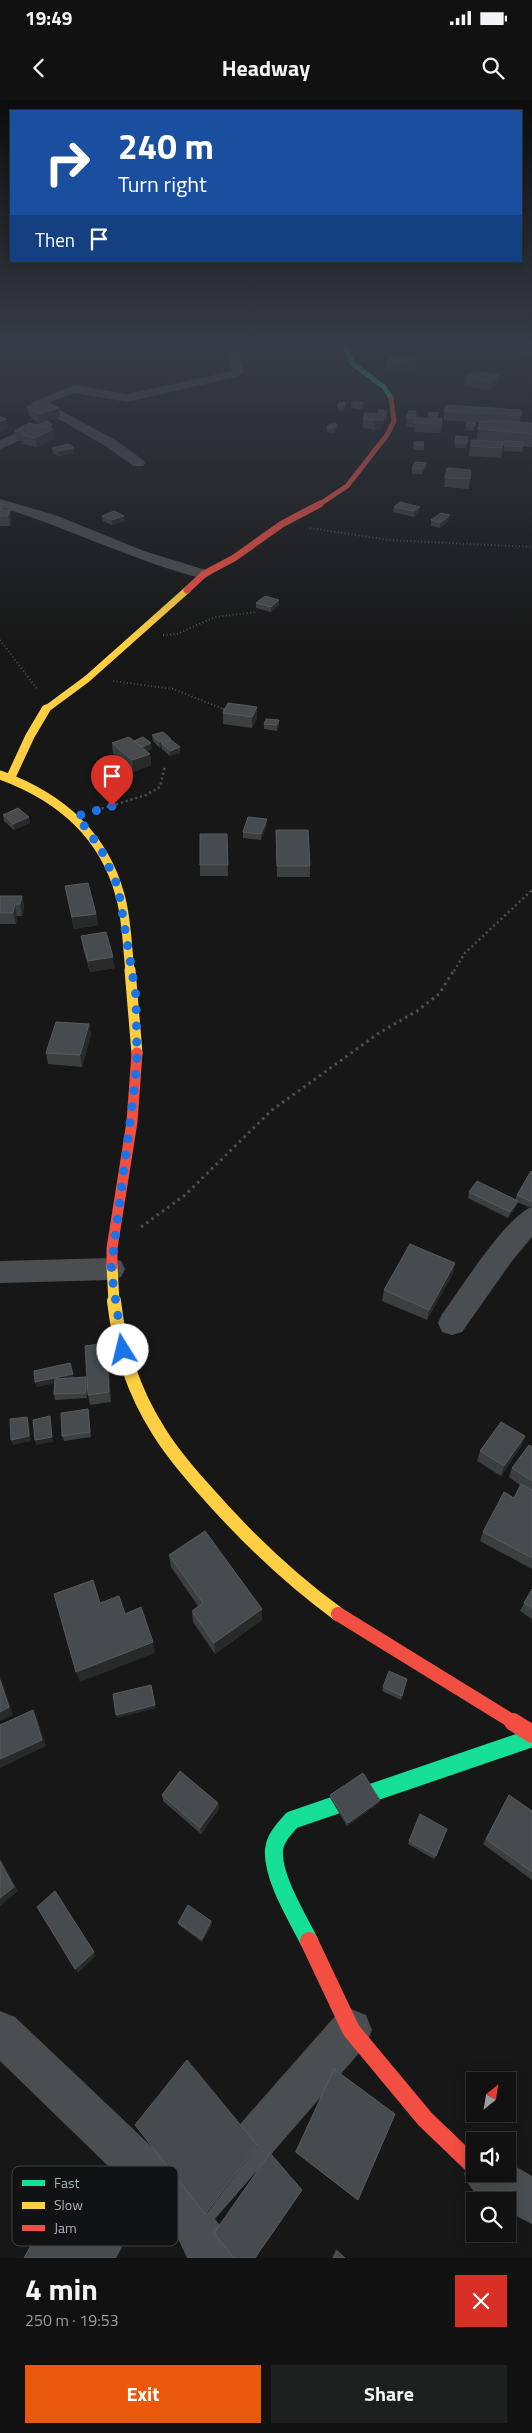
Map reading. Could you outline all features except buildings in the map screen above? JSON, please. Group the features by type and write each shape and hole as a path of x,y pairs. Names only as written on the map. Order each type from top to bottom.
{"street":[{"path":"113,445 138,463"},
{"path":"379,445 347,486 326,501 282,524 234,558 204,574 87,679 46,709 6,776 49,794 77,816 101,849 118,887 136,996 137,1062 132,1118 111,1258 123,1350 135,1385 164,1442 225,1514 270,1561 350,1623 532,1734"},
{"path":"0,503 50,518 139,554 204,574"},
{"path":"452,1322 502,1253 532,1218"},
{"path":"0,1272 111,1258"},
{"path":"466,2158 425,2119 351,2030 282,1886 274,1851 280,1833 292,1820 532,1738"},
{"path":"190,2214 351,2030"},
{"path":"0,2032 140,2166"},
{"path":"500,2182 532,2201"},
{"path":"178,2203 190,2214 201,2239 217,2258"}],"path":[{"path":"282,524 388,540 532,547"},
{"path":"138,632 172,635 215,617 256,612"},
{"path":"0,640 38,691 46,709"},
{"path":"87,679 173,689 232,713"},
{"path":"77,816 146,795 160,787 165,766"},
{"path":"111,1258 185,1195 272,1110 379,1033 417,1012 439,994 465,953 532,890"}],"traffic: fast":[{"path":"309,1941 287,1896 275,1859 274,1850 277,1841 292,1820 532,1738"}],"traffic: slow":[{"path":"11,777 30,736 46,709 87,679 187,590"},
{"path":"0,775 41,792 60,804 91,835 113,873 122,908 134,1000 137,1053"},
{"path":"112,1266 118,1326 129,1366 144,1404 168,1446 214,1501 264,1553 318,1600 338,1614"}],"traffic: jam":[{"path":"187,590 204,574 234,558 282,524 326,501 347,486 379,445"},
{"path":"112,1266 112,1248 132,1122 137,1053"},
{"path":"338,1614 532,1734"},
{"path":"309,1941 351,2030 425,2119 466,2158"}],"route":[{"path":"112,806 77,816 101,849 118,887 127,951 136,996 137,1062 132,1118 112,1248 111,1269 123,1350"}]}
